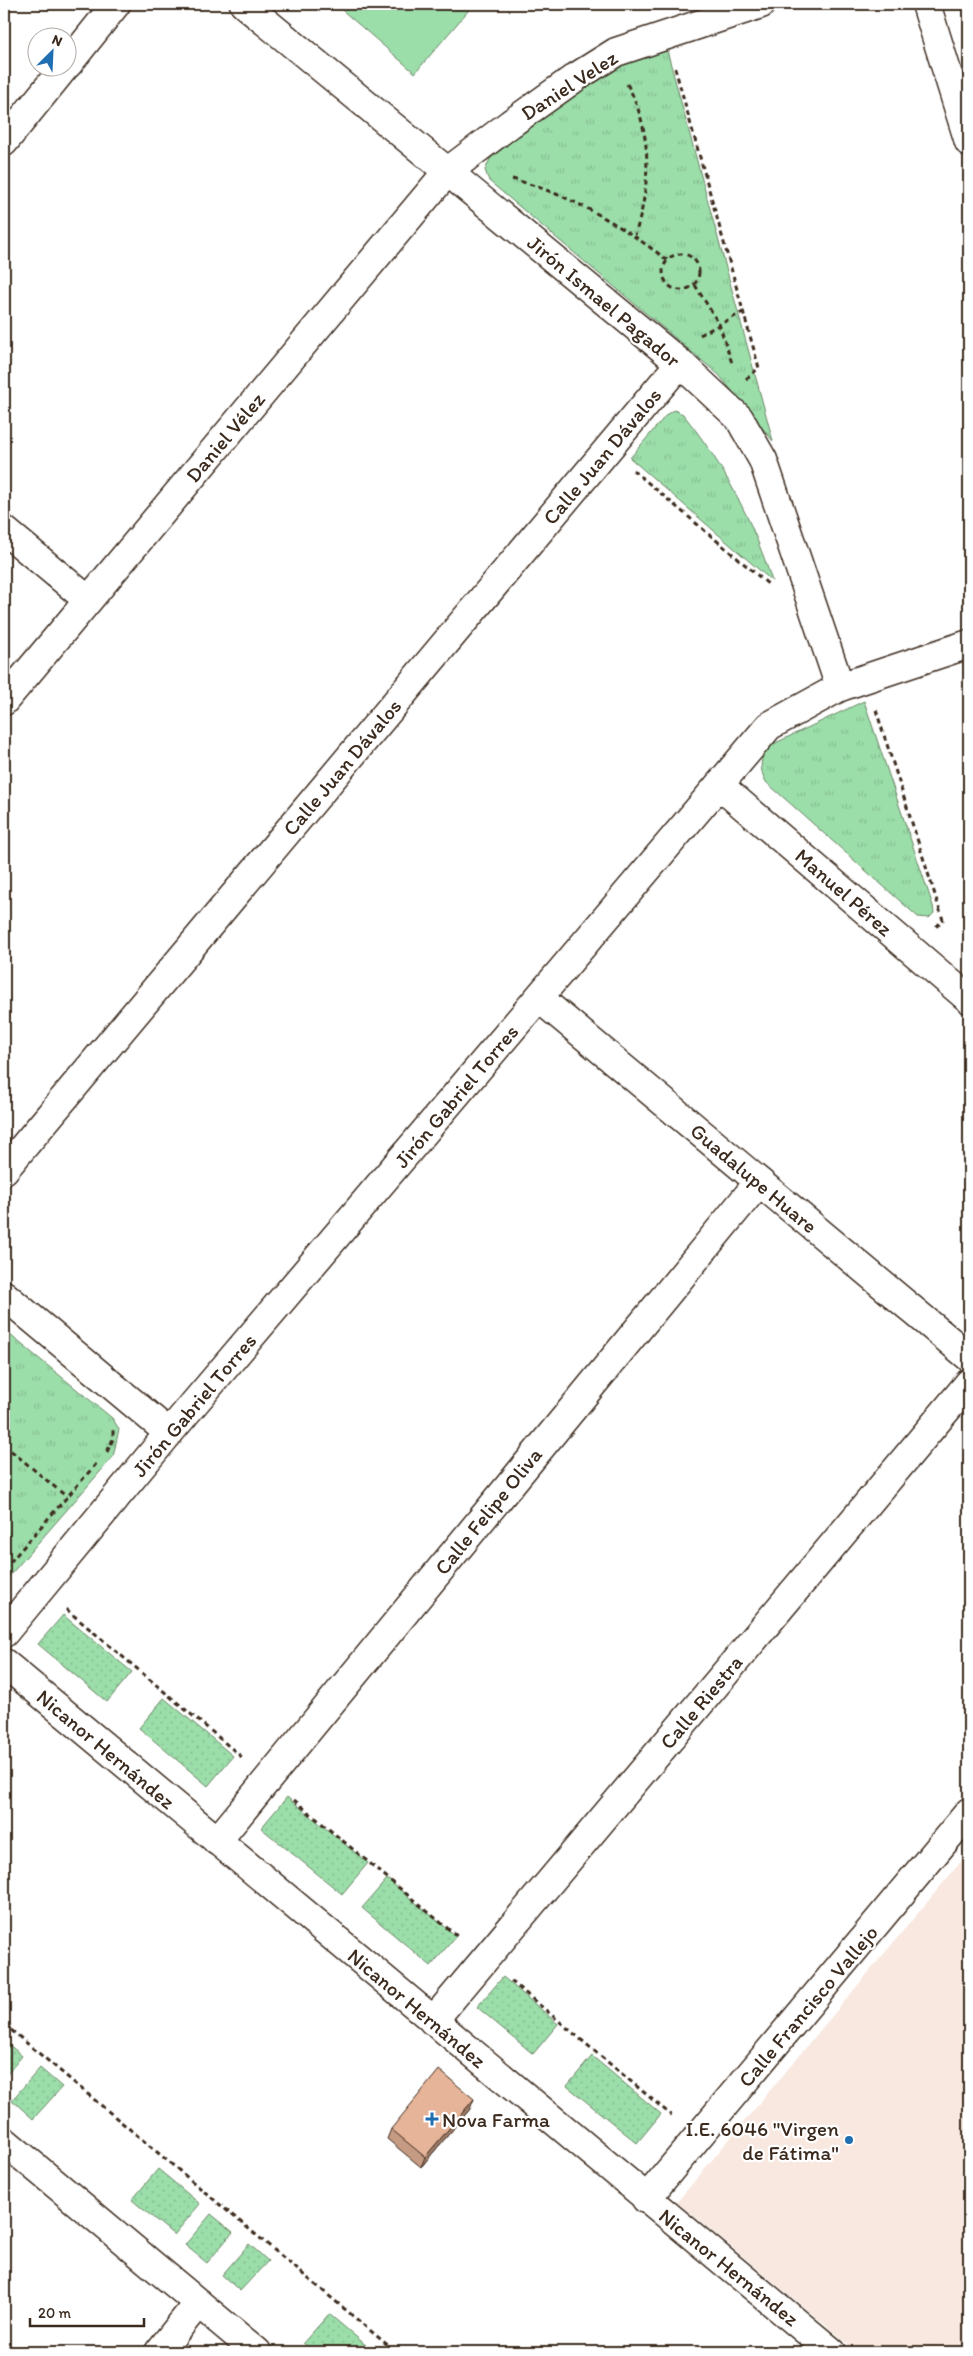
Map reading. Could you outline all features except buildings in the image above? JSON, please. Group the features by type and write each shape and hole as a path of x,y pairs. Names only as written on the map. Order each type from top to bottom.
{"street":[{"path":"78,52 116,4"},
{"name":"Jirón Ismael Pagador","path":"244,4 680,363 728,394 738,418 763,460 840,687"},
{"name":"Daniel Velez","path":"447,172 510,124 616,52 761,4"},
{"path":"926,4 969,142"},
{"path":"4,142 56,78"},
{"name":"Daniel Vélez","path":"4,702 447,172"},
{"name":"Calle Juan Dávalos","path":"4,1170 680,363"},
{"path":"4,530 88,600"},
{"name":"Jirón Gabriel Torres","path":"4,1633 169,1433 769,726 840,687 969,644"},
{"name":"Manuel Pérez","path":"719,785 969,999"},
{"name":"Guadalupe Huare","path":"539,998 969,1357"},
{"name":"Calle Felipe Oliva","path":"217,1841 759,1182"},
{"path":"4,1295 169,1433"},
{"name":"Calle Riestra","path":"433,2021 969,1383"},
{"name":"Nicanor Hernández","path":"4,1663 832,2352"},
{"name":"Calle Francisco Vallejo","path":"646,2199 969,1812"},
{"path":"4,2141 257,2352"},
{"path":"158,2352 198,2303"}],"path":[{"path":"665,35 759,368 728,394"},
{"path":"624,79 632,93 642,123 647,154 647,182 643,209 635,235"},
{"path":"508,178 564,197 600,214 635,235 667,260"},
{"path":"685,254 694,259 699,267 699,276 695,285 686,290 677,290 668,286 663,278 663,268 667,260 675,255 685,254"},
{"path":"695,285 719,324 732,366 728,394"},
{"path":"680,363 684,343 743,312"},
{"path":"608,449 774,590"},
{"path":"866,678 943,920 911,950"},
{"path":"106,1452 113,1440 114,1432 110,1424"},
{"path":"4,1445 67,1497"},
{"path":"4,1569 100,1460"},
{"path":"41,1588 698,2138"},
{"path":"4,2024 396,2352"}],"shaded area":[{"name":"I.E. 6046 \"Virgen de Fátima\"","path":"969,1852 969,2342 961,2352 858,2352 677,2202"}],"green space":[{"path":"335,4 474,4 415,73"},
{"path":"665,43 773,441 719,375 489,181 485,170 490,159 562,93"},
{"path":"674,410 683,414 724,473 746,514 772,581 630,458 667,414"},
{"path":"864,701 933,906 934,913 929,918 918,917 766,782 762,773 762,760 767,747"},
{"path":"4,1330 112,1418 119,1429 113,1457 4,1582"},
{"path":"63,1615 132,1672 107,1702 38,1644"},
{"path":"164,1698 233,1756 208,1786 139,1728"},
{"path":"287,1797 368,1863 342,1894 261,1828"},
{"path":"387,1879 456,1936 431,1966 362,1908"},
{"path":"503,1977 558,2024 533,2054 477,2007"},
{"path":"4,2040 22,2056 4,2078"},
{"path":"592,2056 661,2114 637,2143 567,2086"},
{"path":"40,2068 62,2087 33,2119 12,2100"},
{"path":"158,2169 200,2204 174,2235 132,2200"},
{"path":"211,2214 233,2232 207,2263 185,2245"},
{"path":"249,2244 268,2261 240,2291 222,2275"},
{"path":"329,2314 367,2346 362,2352 314,2352 303,2343"}],"place":[{"name":"Nova Farma","path":"432,2119"},
{"name":"I.E. 6046 \"Virgen de Fátima\"","path":"849,2140"}]}
